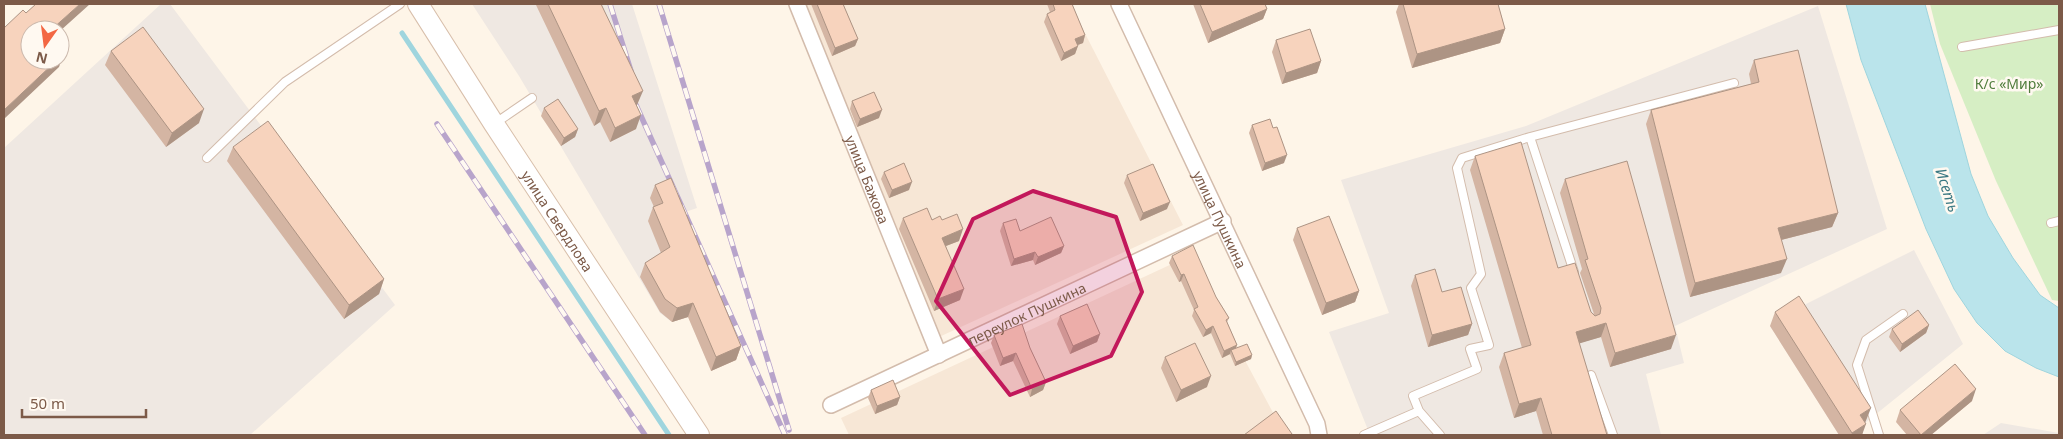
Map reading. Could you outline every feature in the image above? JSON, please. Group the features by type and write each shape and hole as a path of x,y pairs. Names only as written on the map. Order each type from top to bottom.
{"main road":[{"name":"улица Свердлова","path":"418,4 494,124 699,435"}],"street":[{"name":"улица Бажова","path":"797,4 939,355"},
{"name":"улица Пушкина","path":"1118,4 1223,221 1317,424 1319,435"},
{"name":"переулок Пушкина","path":"831,404 1223,221"}],"lane":[{"path":"207,158 285,82 368,28 400,4"},
{"path":"1962,47 2059,30"},
{"path":"1440,435 1418,411 1413,396 1478,369 1470,349 1489,345 1471,288 1481,274 1457,168 1462,158 1530,137 1734,83"},
{"path":"494,124 532,98"},
{"path":"1530,137 1576,277"},
{"path":"1879,435 1856,365 1866,340 1903,314"},
{"path":"1590,375 1613,435"},
{"path":"1364,435 1418,411"}],"highlighted area":[{"path":"1033,191 1116,217 1142,292 1111,356 1010,395 936,301 973,219"}],"shaded area":[{"path":"161,4 170,4 395,305 250,435 4,435 4,148"},
{"path":"472,4 632,4 697,208 676,215 711,370 688,317 672,322 660,313 519,76"},
{"path":"804,4 1070,4 1183,225 939,337"},
{"path":"1818,6 1887,229 1675,326 1684,363 1646,374 1661,435 1370,435 1329,332 1389,313 1341,180 1526,126"},
{"path":"1914,250 1963,344 1865,423 1845,435 1839,435 1770,326 1794,310"},
{"path":"1189,256 1285,435 849,435 841,418"},
{"path":"2001,423 2059,433 2059,435 1983,435"}],"green space":[{"name":"К/с «Мир»","path":"1930,4 2059,4 2059,301 2052,300 1996,181 1940,44"}],"water":[{"name":"Исеть","path":"1846,4 1925,4 1971,174 1988,216 2013,258 2040,295 2059,308 2059,377 2036,368 2005,351 1977,323 1954,289 1926,229 1861,60"}],"building":[{"path":"36,4 80,4 62,20 20,20 20,70 46,70 4,110 4,28 23,10 26,13"},
{"path":"548,4 601,4 643,91 632,96 641,115 615,128 606,108 599,111"},
{"path":"817,4 843,4 858,39 835,48"},
{"path":"1053,4 1072,4 1085,35 1075,39 1078,46 1064,53 1047,14 1055,10"},
{"path":"1200,4 1265,4 1267,9 1212,32"},
{"path":"1403,4 1498,4 1505,29 1417,54"},
{"path":"143,27 204,109 172,133 111,51"},
{"path":"1310,29 1321,61 1286,73 1276,40"},
{"path":"1798,50 1838,213 1778,228 1787,259 1695,283 1651,110 1759,82 1754,60"},
{"path":"874,92 882,110 860,119 852,101"},
{"path":"558,99 578,129 564,138 544,108"},
{"path":"1270,119 1273,128 1277,127 1287,155 1265,163 1252,125"},
{"path":"268,121 384,279 349,305 233,147"},
{"path":"1521,142 1558,268 1575,263 1591,312 1595,316 1600,314 1601,308 1585,260 1588,259 1565,179 1627,161 1676,335 1615,353 1606,323 1576,332 1607,435 1552,435 1541,398 1519,404 1504,353 1531,345 1475,156"},
{"path":"904,163 912,182 892,190 884,172"},
{"path":"1153,164 1170,202 1143,213 1127,175"},
{"path":"671,178 741,346 716,357 693,303 677,308 665,299 645,263 670,247 653,207 663,203 655,185"},
{"path":"927,208 932,220 940,216 942,220 957,214 963,229 942,238 964,289 938,299 903,218"},
{"path":"1329,216 1359,291 1326,303 1297,228"},
{"path":"1051,217 1064,246 1038,257 1035,252 1014,259 1003,223 1016,219 1020,231"},
{"path":"1193,245 1216,297 1229,318 1226,320 1237,345 1224,351 1213,326 1206,330 1194,309 1198,307 1184,274 1181,275 1172,256"},
{"path":"1435,269 1442,292 1461,287 1472,324 1432,335 1415,275"},
{"path":"1799,296 1871,408 1860,415 1866,424 1852,433 1775,312"},
{"path":"1087,304 1100,334 1073,346 1060,316"},
{"path":"1918,310 1929,325 1902,344 1892,329"},
{"path":"1022,324 1030,348 1046,382 1032,389 1016,353 1003,358 994,335"},
{"path":"1195,343 1211,376 1181,390 1165,357"},
{"path":"1247,344 1252,355 1236,362 1231,350"},
{"path":"1955,364 1976,389 1921,435 1900,410"},
{"path":"893,380 900,397 877,406 871,390"},
{"path":"1276,411 1292,434 1244,435"}],"waterway":[{"path":"402,33 669,435"}],"railway":[{"path":"610,4 631,71"},
{"path":"659,4 789,430"},
{"path":"636,105 785,435"},
{"path":"437,124 645,435"}]}
